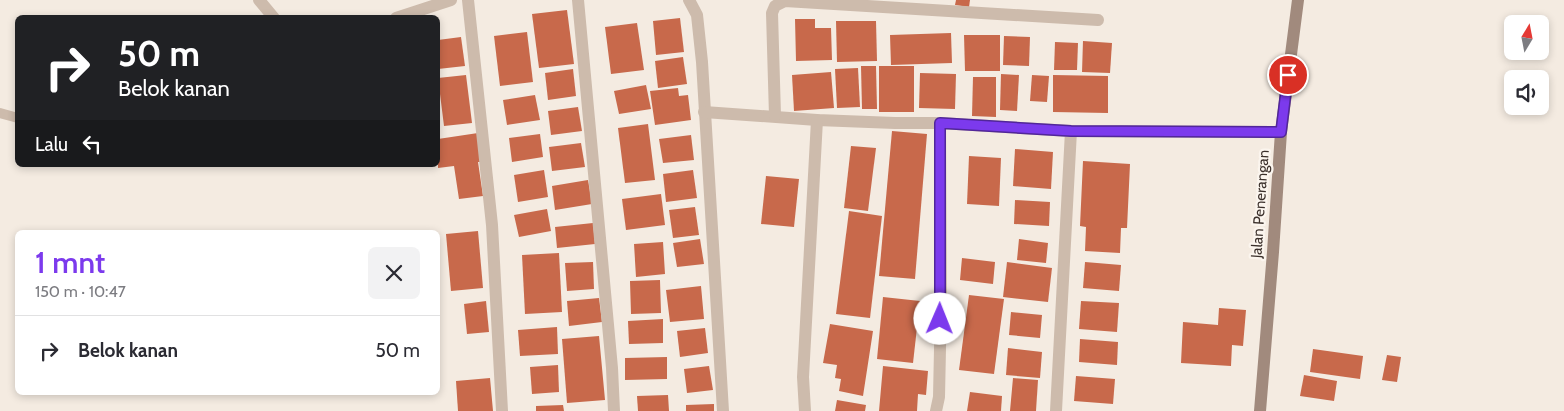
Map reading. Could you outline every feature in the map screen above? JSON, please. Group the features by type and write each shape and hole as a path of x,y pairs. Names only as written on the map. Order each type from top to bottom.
{"street":[{"path":"260,0 272,15"},
{"path":"405,15 451,0"},
{"path":"468,0 492,225 502,411"},
{"path":"578,0 612,368 614,411"},
{"path":"689,0 697,15 702,62 723,411"},
{"name":"Jalan Penerangan","path":"1260,411 1281,132 1298,0"},
{"path":"775,116 772,13 775,6 785,1 1098,20"},
{"path":"704,112 817,120 940,123 1071,131 1281,132"},
{"path":"805,411 804,377 817,120"},
{"path":"936,411 939,397 941,300 940,123"},
{"path":"1056,411 1071,131"}],"lane":[{"path":"0,113 15,117"}],"building":[{"path":"956,0 970,0 969,7 955,5"},
{"path":"567,10 574,64 539,68 532,14"},
{"path":"680,18 684,52 656,55 653,21"},
{"path":"795,19 815,19 815,28 831,28 832,60 796,61"},
{"path":"836,21 876,21 877,61 837,62"},
{"path":"637,23 644,70 611,74 605,27"},
{"path":"527,32 533,82 500,86 494,36"},
{"path":"951,33 952,63 891,65 890,35"},
{"path":"964,35 1000,35 1000,71 965,71"},
{"path":"1004,36 1030,37 1029,66 1003,65"},
{"path":"461,37 465,66 440,69 440,40"},
{"path":"1083,41 1112,43 1110,73 1082,72"},
{"path":"1055,42 1078,43 1077,70 1054,70"},
{"path":"683,57 687,84 658,88 655,61"},
{"path":"861,66 876,66 877,109 862,109"},
{"path":"879,66 914,66 914,112 879,112"},
{"path":"858,68 860,107 837,108 835,69"},
{"path":"573,69 576,96 548,100 545,73"},
{"path":"831,72 834,108 794,111 792,75"},
{"path":"920,73 956,74 955,109 919,108"},
{"path":"1001,74 1019,75 1017,111 1000,110"},
{"path":"466,75 472,123 444,126 440,78"},
{"path":"1032,75 1049,76 1047,102 1030,101"},
{"path":"1053,75 1108,76 1108,113 1053,112"},
{"path":"973,77 996,77 996,117 972,116"},
{"path":"646,85 651,109 619,114 614,91"},
{"path":"678,88 679,96 688,95 691,120 655,125 650,91"},
{"path":"535,95 540,120 507,125 503,100"},
{"path":"578,107 582,131 551,135 548,111"},
{"path":"648,124 655,180 625,183 618,128"},
{"path":"892,131 927,134 915,279 879,276"},
{"path":"478,133 482,162 478,162 483,196 459,199 454,166 438,168 440,167 440,139"},
{"path":"540,134 543,157 512,162 509,138"},
{"path":"691,135 694,160 663,163 659,139"},
{"path":"581,143 585,167 552,171 549,147"},
{"path":"851,146 876,148 868,211 844,208"},
{"path":"1015,149 1053,152 1051,189 1013,186"},
{"path":"969,156 1001,158 999,206 967,204"},
{"path":"1083,161 1130,164 1127,228 1121,228 1120,253 1085,251 1086,227 1080,226"},
{"path":"544,170 548,197 518,202 514,175"},
{"path":"693,170 697,198 666,202 663,174"},
{"path":"766,176 799,179 794,227 761,224"},
{"path":"588,180 592,204 555,210 552,186"},
{"path":"661,194 665,225 626,230 622,199"},
{"path":"1015,200 1050,202 1049,226 1014,224"},
{"path":"695,207 699,235 673,238 669,210"},
{"path":"547,209 551,231 519,237 514,215"},
{"path":"849,211 882,216 870,318 836,314"},
{"path":"593,223 595,244 557,248 555,227"},
{"path":"478,231 483,288 451,291 446,234"},
{"path":"700,239 704,264 677,267 673,243"},
{"path":"1019,239 1048,243 1046,263 1017,260"},
{"path":"663,242 665,274 636,277 634,244"},
{"path":"559,253 562,312 525,314 522,255"},
{"path":"962,258 995,262 993,284 960,280"},
{"path":"593,262 594,289 567,291 565,263"},
{"path":"1007,262 1052,268 1048,302 1003,297"},
{"path":"1085,262 1121,265 1119,291 1083,288"},
{"path":"660,280 661,313 631,314 630,281"},
{"path":"701,286 704,319 670,322 666,290"},
{"path":"969,295 1004,299 994,374 959,370"},
{"path":"883,297 920,301 913,363 877,359"},
{"path":"599,298 602,322 569,326 567,301"},
{"path":"486,301 489,332 467,334 464,304"},
{"path":"1081,301 1119,303 1117,332 1079,329"},
{"path":"1219,308 1246,310 1243,346 1232,345 1231,366 1181,363 1183,322 1218,325"},
{"path":"1011,312 1042,315 1040,338 1009,335"},
{"path":"663,319 663,343 629,344 628,321"},
{"path":"830,324 873,331 863,396 839,391 841,379 835,378 837,365 823,363"},
{"path":"557,327 558,354 520,356 518,330"},
{"path":"705,328 708,353 680,357 677,331"},
{"path":"599,336 605,400 567,403 562,339"},
{"path":"1080,339 1118,342 1117,365 1079,362"},
{"path":"1008,348 1042,352 1040,378 1006,375"},
{"path":"1313,349 1363,356 1360,379 1310,372"},
{"path":"1387,355 1401,357 1397,382 1382,380"},
{"path":"667,357 667,379 625,380 625,358"},
{"path":"558,365 559,392 532,394 530,367"},
{"path":"709,366 713,390 687,393 684,369"},
{"path":"883,366 928,371 926,395 918,394 917,411 879,411"},
{"path":"1304,375 1337,381 1334,401 1300,396"},
{"path":"1076,376 1115,379 1113,404 1074,401"},
{"path":"490,378 493,411 458,411 456,381"},
{"path":"1013,378 1038,380 1036,411 1010,411"},
{"path":"970,392 1002,396 1001,411 967,411"},
{"path":"668,395 669,411 638,411 637,396"},
{"path":"837,400 866,405 865,411 835,411"},
{"path":"714,404 714,411 686,411 686,405"},
{"path":"563,405 564,411 536,411 536,406"}],"route":[{"path":"940,319 940,123 1071,131 1281,132 1288,75"}]}
